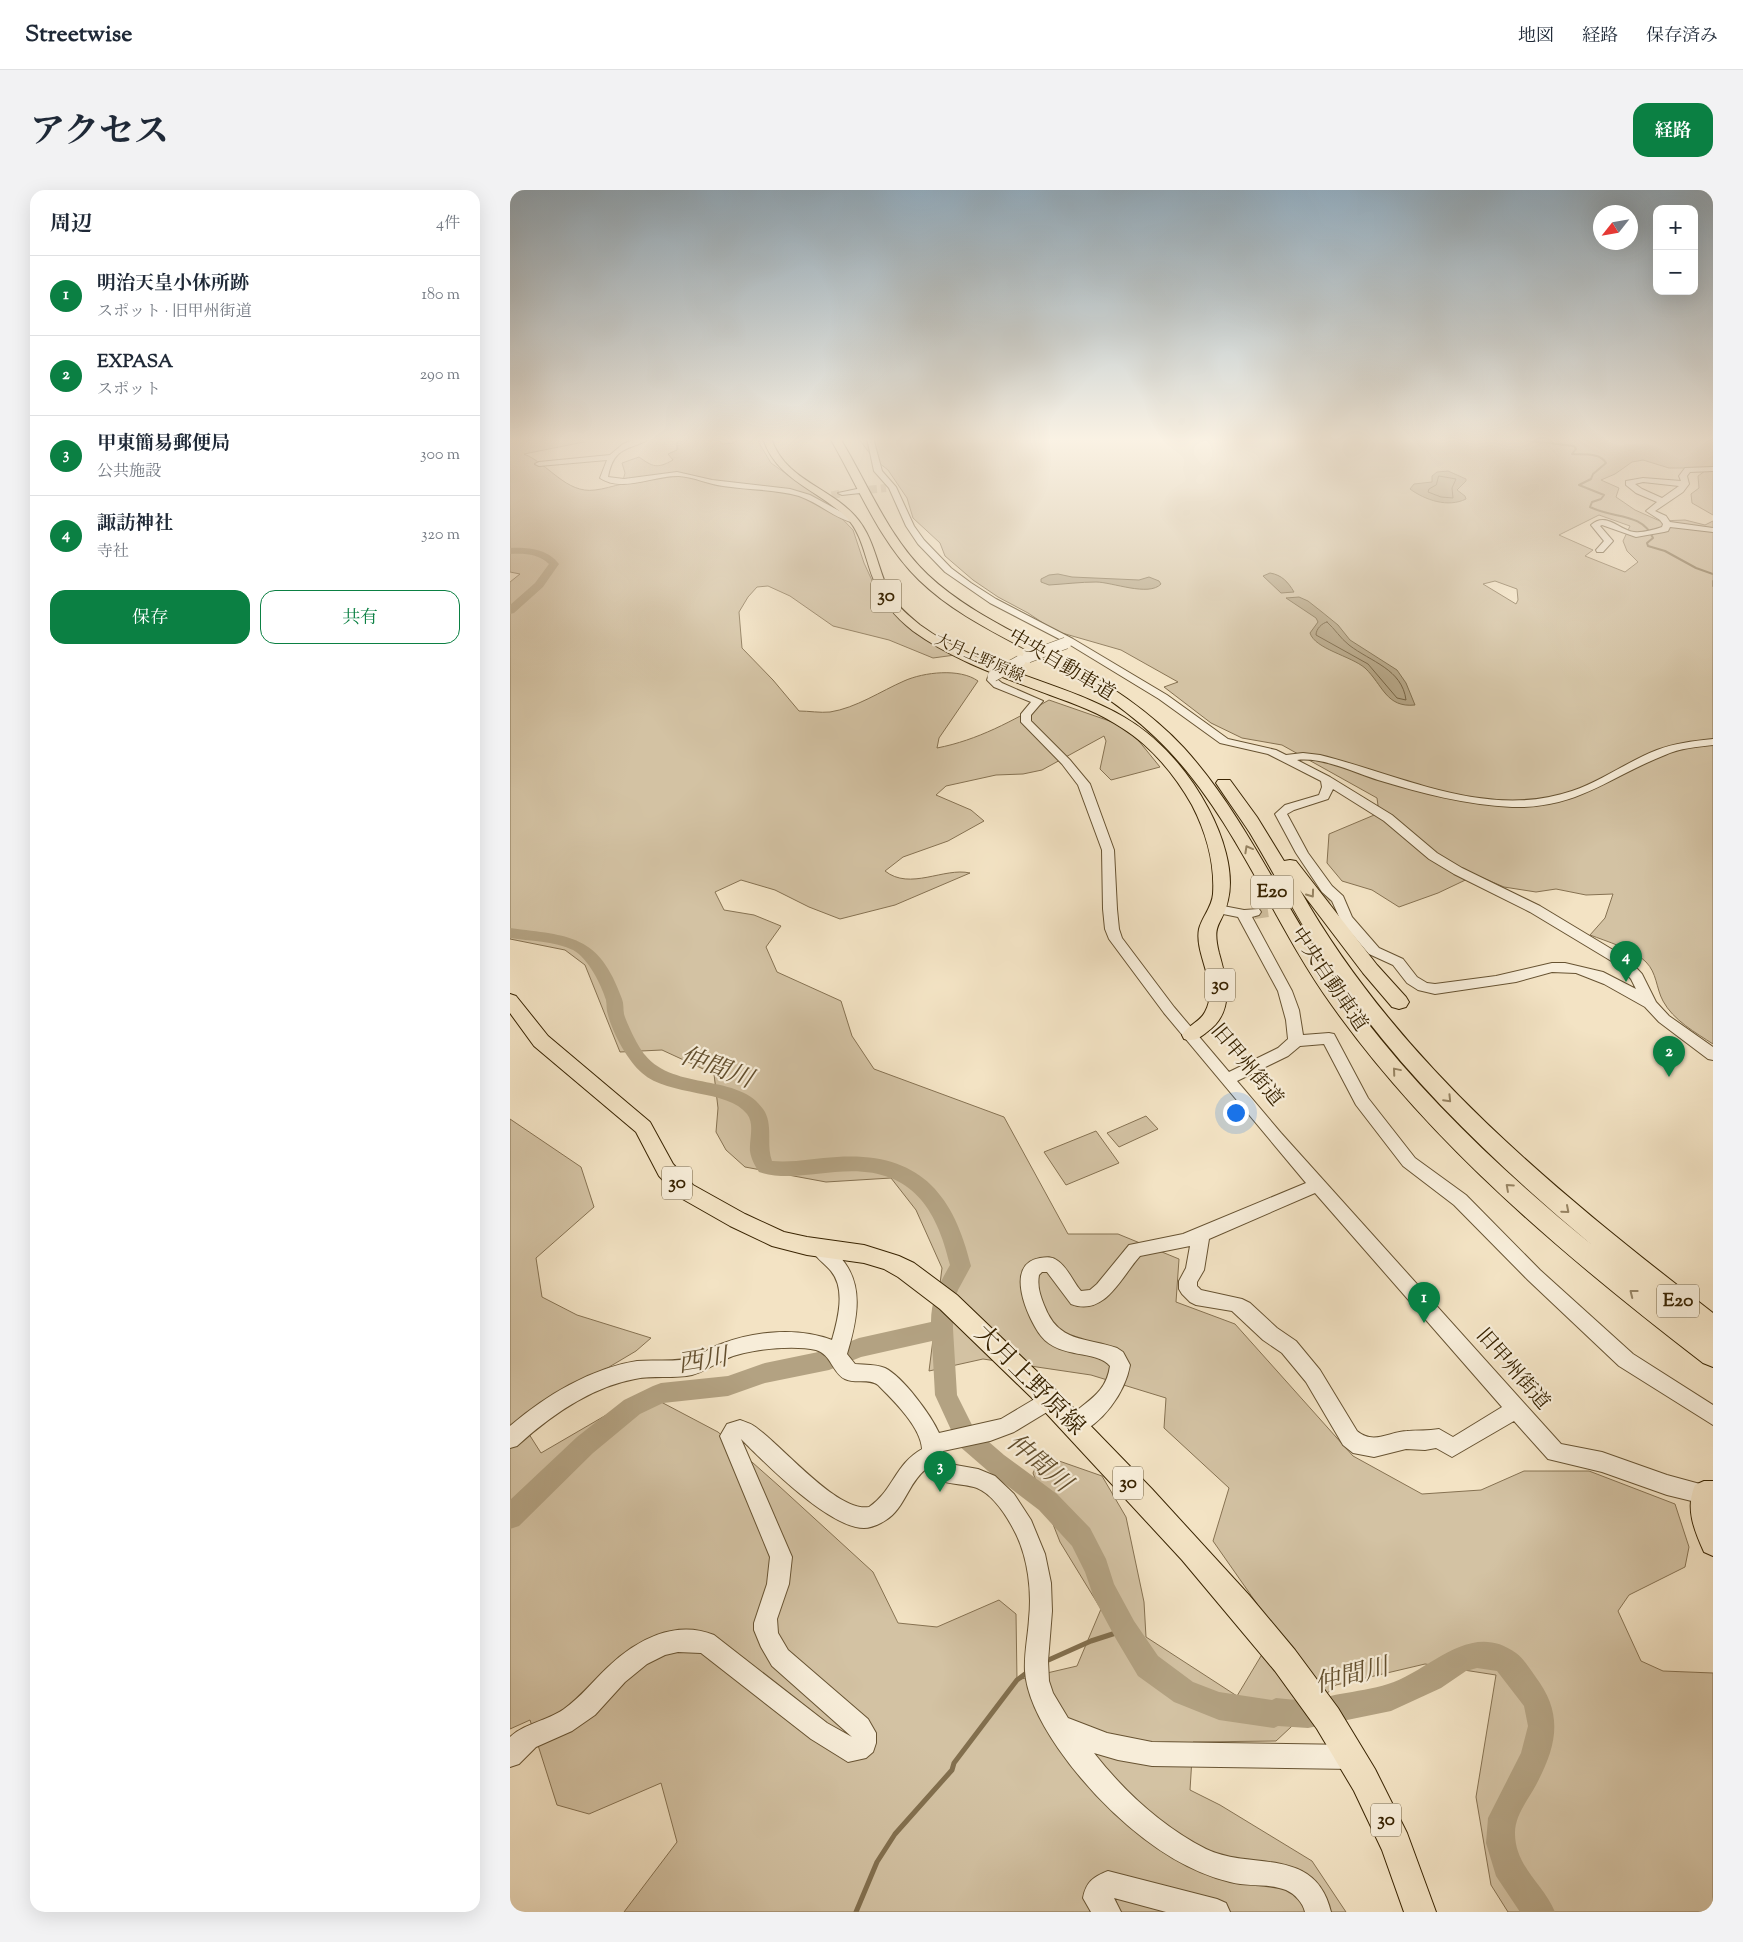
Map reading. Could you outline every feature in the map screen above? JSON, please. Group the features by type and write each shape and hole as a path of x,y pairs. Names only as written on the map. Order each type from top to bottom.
{"highway":[{"name":"中央自動車道","path":"880,518 895,545 923,578 970,613 1108,692 1153,728 1192,766 1228,815 1291,927 1320,974 1371,1043 1408,1086 1505,1184 1627,1288 1713,1355"},
{"name":"中央自動車道","path":"893,518 906,541 935,574 980,608 1119,688 1168,725 1195,750"},
{"name":"中央自動車道","path":"1398,1002 1364,963 1222,780 1262,840 1310,924 1335,962 1391,1037 1472,1124 1528,1178 1643,1274 1713,1328"}],"main road":[{"name":"大月上野原線","path":"851,518 862,533 883,591 894,607 907,620 950,649 1105,713 1132,728 1149,742 1180,775 1202,810 1211,829 1220,870 1221,895 1218,909 1208,925 1207,934 1220,985 1220,997 1201,1030 1191,1035"},
{"name":"大月上野原線","path":"1038,701 1052,691"},
{"name":"大月上野原線","path":"510,1000 542,1041 643,1127 666,1170 677,1183 696,1197 788,1243 860,1252 875,1256 907,1271 948,1302 1050,1400 1220,1582 1275,1648 1344,1746 1389,1825 1404,1862 1420,1912"},
{"path":"1709,1494 1702,1506 1703,1516 1713,1543"}],"street":[{"path":"845,518 854,521"},
{"path":"906,518 921,542 948,570 993,601 1163,697 1224,741 1272,752 1326,779 1388,818 1433,856 1458,871 1536,909 1623,962 1637,977 1650,1004"},
{"path":"1663,518 1667,524 1713,530"},
{"path":"1600,550 1609,541 1595,525 1598,522 1607,522 1627,532 1636,534 1664,529 1667,524"},
{"path":"1038,701 998,685 992,680 994,676 1024,659 1068,642"},
{"name":"旧甲州街道","path":"1038,701 1026,714 1025,719 1080,778 1108,850 1110,910 1113,934 1169,1010 1228,1080 1318,1185 1555,1452 1602,1462 1667,1485 1709,1494"},
{"path":"1286,758 1304,756 1320,758 1454,796 1493,803 1519,804 1557,799 1576,794 1662,752 1713,742"},
{"path":"1326,779 1328,787 1324,797 1310,803 1288,808 1281,814 1302,853 1346,918 1374,951 1398,962 1412,980 1422,987 1435,989 1517,977 1549,968 1565,967 1597,976 1628,990 1650,1004 1677,1030 1713,1055"},
{"path":"1218,909 1249,913 1248,928 1271,963 1290,1003 1296,1028 1296,1041"},
{"path":"1228,1080 1283,1052 1296,1041 1329,1038 1362,1102 1410,1162 1460,1200 1534,1275 1626,1360 1713,1416"},
{"path":"1075,1426 1104,1400 1116,1379 1120,1365 1116,1358 1110,1354 1065,1342 1052,1335 1036,1307 1028,1283 1030,1270 1039,1264 1049,1264 1056,1270 1072,1295 1076,1299 1083,1300 1097,1295 1105,1289 1135,1250 1184,1241 1201,1235 1318,1185"},
{"path":"1201,1235 1195,1270 1188,1281 1188,1289 1196,1297 1236,1304 1244,1309 1270,1334 1290,1347 1313,1376 1350,1438 1360,1446 1374,1448 1406,1440 1425,1441 1439,1438 1452,1448 1516,1409"},
{"path":"819,1248 840,1269 846,1279 848,1311 837,1356"},
{"path":"510,1439 550,1407 622,1373 647,1369 681,1368 694,1365 727,1350 799,1339 827,1346 849,1372 879,1374 913,1410 929,1434 934,1447 934,1465 948,1474 984,1481 1001,1494 1011,1505 1027,1534 1034,1556 1040,1596 1038,1681 1046,1704 1095,1775 1118,1800 1167,1841 1203,1860 1228,1869 1274,1875 1297,1882 1313,1897 1318,1912"},
{"path":"510,1755 526,1738 563,1723 586,1707 625,1666 641,1654 684,1638 706,1643 819,1731 848,1750 857,1750 864,1743 864,1733 860,1727 780,1658 771,1642 765,1626 778,1584 781,1569 780,1557 730,1436 734,1430 740,1429 747,1432 784,1467 834,1506 862,1519 870,1518 881,1511 893,1499 915,1465 934,1447 962,1437 990,1432 1007,1426 1050,1400"},
{"path":"1062,1728 1099,1744 1124,1751 1152,1754 1344,1746"},
{"path":"1108,1912 1096,1898 1096,1892 1108,1884 1217,1912"}],"shaded area":[{"path":"510,518 842,518 853,530 864,563 882,602 915,633 955,655 933,658 889,640 833,626 790,596 768,586 757,587 739,612 742,648 773,680 799,711 830,712 840,710 921,675 952,673 962,674 978,681 939,738 937,748 981,735 1049,700 1121,725 1134,735 1160,767 1111,780 1100,769 1106,741 1104,736 1042,770 1023,774 996,775 946,786 936,795 971,810 984,821 948,841 903,857 885,871 895,877 905,879 949,873 970,873 895,905 840,919 809,907 775,890 741,880 715,892 724,910 754,915 781,926 766,947 777,972 841,1001 852,1036 874,1069 1004,1117 1068,1234 1118,1234 1179,1259 1176,1302 1235,1324 1353,1456 1422,1494 1481,1490 1524,1471 1589,1471 1675,1504 1689,1547 1685,1567 1629,1595 1618,1611 1641,1661 1663,1671 1713,1673 1713,1912 1508,1912 1491,1885 1476,1797 1496,1675 1425,1664 1336,1685 1276,1741 1193,1742 1190,1790 1220,1805 1312,1861 1346,1912 624,1912 677,1842 661,1783 589,1814 557,1805 530,1720 510,1729 510,1119 581,1167 594,1207 536,1258 542,1297 577,1315 651,1338 636,1351 520,1420 541,1453 644,1393 718,1432 779,1486 873,1572 898,1623 937,1627 999,1600 1016,1614 1017,1680 1077,1666 1101,1609 1060,1542 1033,1473 1042,1455 1102,1476 1126,1517 1144,1602 1146,1637 1237,1696 1276,1631 1213,1541 1229,1488 1164,1428 1166,1398 1091,1375 983,1359 929,1371 942,1268 916,1210 891,1178 826,1182 745,1167 726,1150 716,1132 718,1108 714,1074 662,1050 620,1052 585,965 565,950 510,939 510,582 520,574 510,572"},
{"path":"913,518 1592,518 1559,535 1593,550 1585,556 1625,572 1638,562 1627,551 1623,541 1630,526 1608,518 1654,518 1660,521 1685,520 1705,525 1713,521 1713,1044 1685,1026 1667,1008 1650,966 1646,962 1620,946 1590,935 1605,918 1613,894 1586,895 1556,889 1536,892 1504,887 1476,875 1438,893 1399,907 1372,890 1342,881 1327,863 1329,834 1379,813 1377,798 1282,745 1242,738 1211,723 1164,687 1178,682 1121,650 1055,631 973,580 945,556 940,543","holes":["1495,581 1517,589 1518,600 1516,604 1483,584"]},
{"path":"1146,1116 1158,1129 1119,1147 1107,1133"},
{"path":"1096,1131 1119,1163 1066,1185 1044,1152"}],"water":[{"path":"1270,573 1278,575 1294,592 1281,593 1263,576"},
{"path":"1058,574 1072,577 1139,580 1149,577 1159,581 1161,584 1155,588 1139,589 1096,582 1049,585 1041,582 1041,579 1049,575"},
{"path":"1299,597 1308,601 1338,625 1350,640 1397,670 1406,683 1415,705 1397,703 1386,694 1365,668 1326,648 1313,639 1310,633 1318,622 1316,618 1286,598"}],"waterway":[{"path":"1630,518 1642,524 1648,530 1653,538 1647,543 1648,546 1665,551 1696,568 1713,574"},
{"name":"仲間川","path":"510,551 528,551 540,554 546,556 554,564 539,585 510,611"},
{"path":"1713,581 1713,586"},
{"name":"仲間川","path":"510,933 560,940 579,947 589,954 599,968 614,1000 616,1015 637,1058 650,1071 666,1079 682,1085 730,1095 743,1101 753,1109 759,1121 761,1158 766,1167 793,1169 838,1164 864,1164 886,1168 906,1176 922,1187 936,1202 947,1220 961,1266 948,1287 942,1305 942,1329"},
{"name":"西川","path":"510,1517 585,1445 632,1407 661,1393 728,1386 765,1373 829,1360 859,1348 942,1329"},
{"name":"仲間川","path":"942,1329 946,1395 966,1437 996,1463 1048,1502 1081,1537 1097,1568 1103,1589 1125,1630 1148,1666 1184,1692 1219,1706 1274,1714 1276,1712 1308,1714 1391,1697 1431,1678 1459,1660 1478,1654 1496,1657 1506,1662 1535,1698 1540,1714 1541,1726 1540,1739 1532,1763 1508,1805 1503,1818 1500,1827 1500,1843 1512,1876 1540,1912"},
{"path":"1044,1662 1091,1641 1125,1630"},
{"path":"856,1912 877,1862 895,1834 952,1770 954,1763 1017,1680 1029,1671"}],"tunnel":[{"path":"1254,912 1331,901"}],"place":[{"name":"諏訪神社","path":"1626,982"},
{"name":"EXPASA","path":"1669,1077"},
{"name":"明治天皇小休所跡","path":"1424,1323"},
{"name":"甲東簡易郵便局","path":"940,1492"}]}
